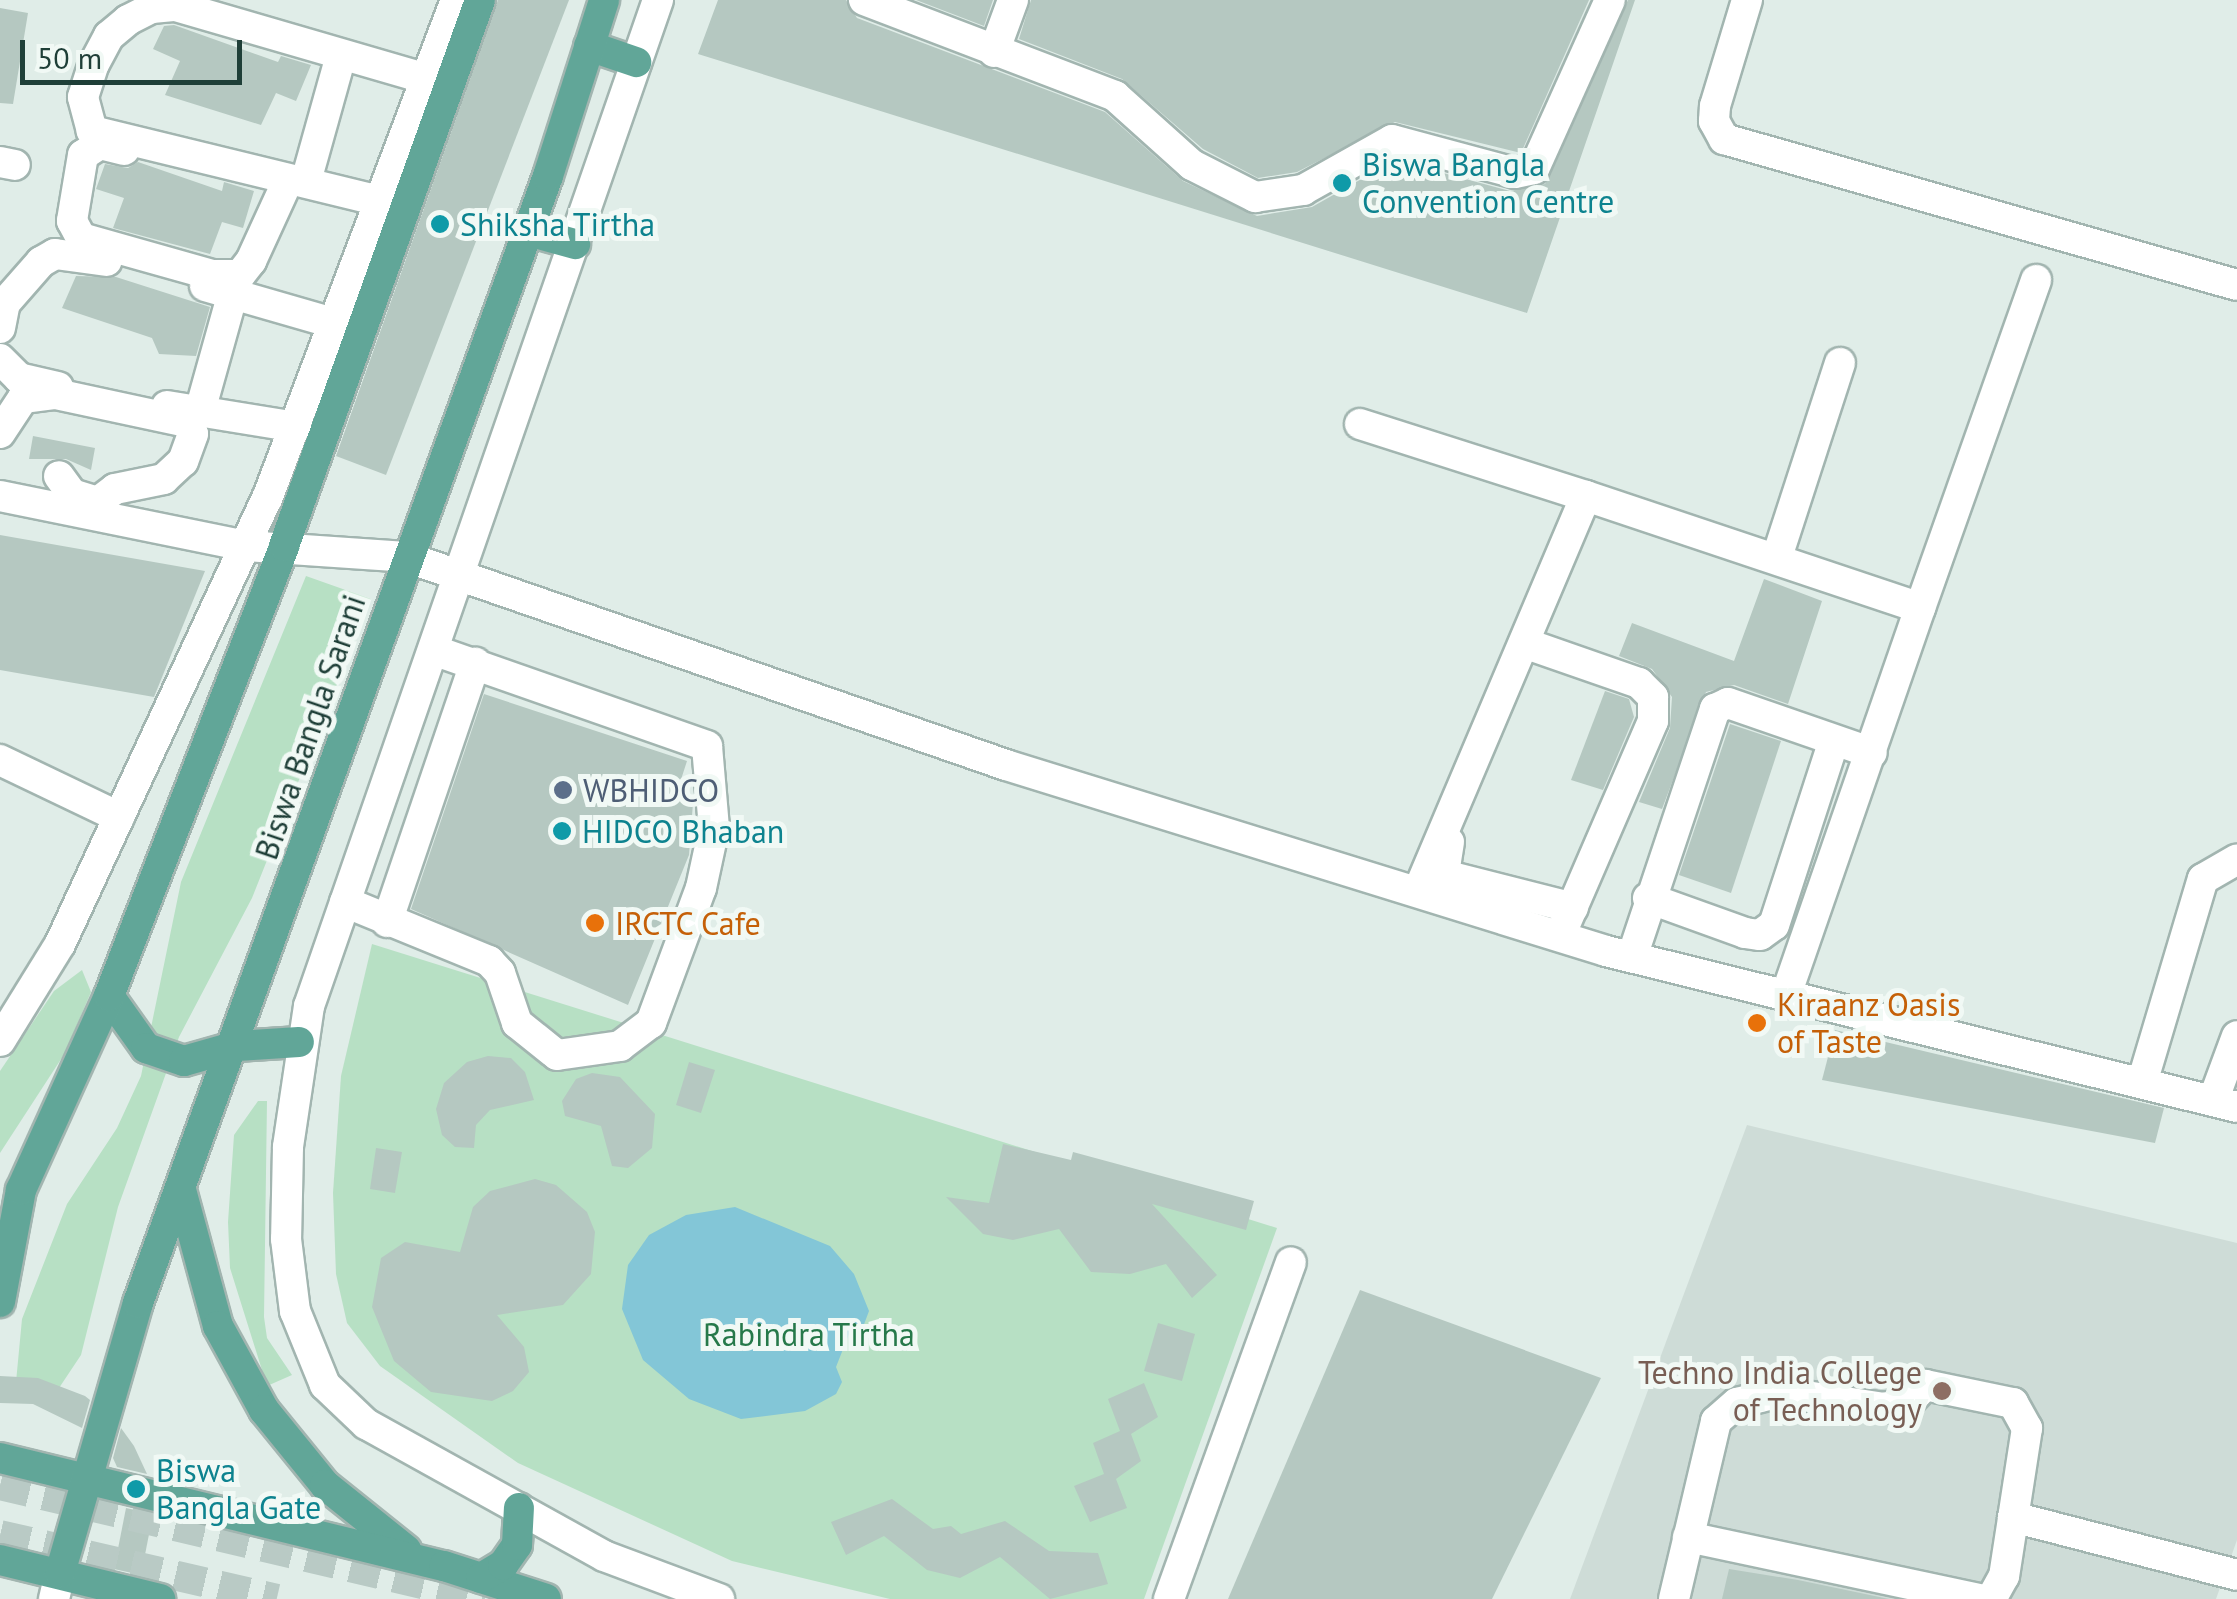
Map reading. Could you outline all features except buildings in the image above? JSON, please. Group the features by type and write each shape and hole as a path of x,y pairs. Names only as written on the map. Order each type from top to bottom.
{"main road":[{"name":"Biswa Bangla Sarani","path":"57,1586 86,1477 180,1187 237,1046 406,557 528,231 604,0"},
{"path":"0,1302 10,1200 110,996 284,546 463,2"},
{"path":"589,46 636,62"},
{"path":"528,231 575,244"},
{"path":"110,996 146,1048 184,1061 237,1046 299,1042"},
{"path":"180,1187 212,1311 264,1410 360,1517 398,1547 444,1566"},
{"path":"0,1458 444,1566 546,1599"},
{"path":"482,1578 504,1564 517,1545 518,1508"},
{"path":"0,1560 57,1586 160,1599"}],"street":[{"path":"658,0 299,1042 286,1240 296,1311 325,1385 366,1424 604,1556 720,1599"},
{"path":"864,0 1116,96 1192,165 1255,197 1286,195 1392,140 1515,173 1534,169 1610,0"},
{"path":"994,52 1013,0"},
{"path":"1747,0 1715,106 1717,134 1724,140 2237,285"},
{"path":"0,1042 60,944 246,546 341,315 428,79 463,2"},
{"path":"380,212 304,186 92,130 83,96 109,36 152,8 176,6 428,79"},
{"path":"200,411 236,284 304,186 348,58"},
{"path":"341,315 81,238 72,221 83,155 100,144 304,186 380,212"},
{"path":"0,328 6,303 28,271 55,254 83,255 236,284"},
{"path":"1786,995 2036,280"},
{"path":"0,360 19,378 296,427"},
{"path":"1777,557 1840,364"},
{"path":"0,433 23,398 56,394 187,422 193,434 183,461 164,479 115,489 98,502 72,494 58,476"},
{"path":"1360,424 1777,557 1920,608"},
{"path":"53,508 58,476"},
{"path":"0,481 24,488 58,476"},
{"path":"0,496 246,546 406,557 1006,765 1419,889 1566,922"},
{"path":"1586,496 1534,646 1442,870 1566,922 1632,957 2225,1104 2237,1036"},
{"path":"1419,889 1534,646"},
{"path":"1534,646 1640,682 1653,698 1653,721 1566,922"},
{"path":"345,902 489,961 500,973 517,1023 558,1054 620,1046 651,1024 701,888 714,828 707,746 433,650"},
{"path":"387,922 475,663"},
{"path":"1632,957 1648,898 1715,709 1728,703 1872,752"},
{"path":"1648,898 1760,935 1774,925 1834,740"},
{"path":"0,760 118,817"},
{"path":"2142,1083 2203,880 2237,859"},
{"path":"1780,905 1814,916"},
{"path":"1169,1599 1291,1262"},
{"path":"1674,1599 1716,1420 1738,1403 1780,1392 1883,1408 1908,1403 1925,1384 2013,1403 2027,1428 2000,1591 1991,1599"},
{"path":"2013,1517 2237,1575"},
{"path":"1688,1537 1979,1599"}],"shaded area":[{"name":"Techno India College of Technology","path":"1747,1125 2237,1243 2237,1540 2216,1599 1570,1599"}],"green space":[{"path":"306,576 371,599 252,898 179,1037 118,1207 81,1355 53,1397 16,1382 22,1319 67,1204 117,1128 141,1076 181,882"},
{"name":"Rabindra Tirtha","path":"372,944 1277,1228 1144,1599 890,1599 732,1561 518,1463 380,1366 347,1323 336,1274 333,1193 341,1076"},
{"path":"82,970 91,992 65,1053 0,1153 0,1071 54,991"},
{"path":"258,1101 267,1101 264,1317 267,1338 292,1375 267,1386 230,1268 228,1222 234,1135"}],"water":[{"path":"735,1207 830,1246 854,1274 869,1311 863,1327 849,1334 836,1367 842,1382 836,1394 805,1411 741,1419 689,1399 643,1360 622,1309 628,1265 649,1235 686,1215"}],"tunnel":[{"path":"0,1485 485,1599"},
{"path":"0,1535 277,1599"}],"place":[{"name":"Biswa Bangla Convention Centre","path":"1342,183"},
{"name":"Shiksha Tirtha","path":"440,224"},
{"name":"WBHIDCO","path":"563,790"},
{"name":"HIDCO Bhaban","path":"562,831"},
{"name":"IRCTC Cafe","path":"595,923"},
{"name":"Kiraanz Oasis of Taste","path":"1757,1023"},
{"name":"Techno India College of Technology","path":"1942,1391"},
{"name":"Biswa Bangla Gate","path":"136,1489"}]}
